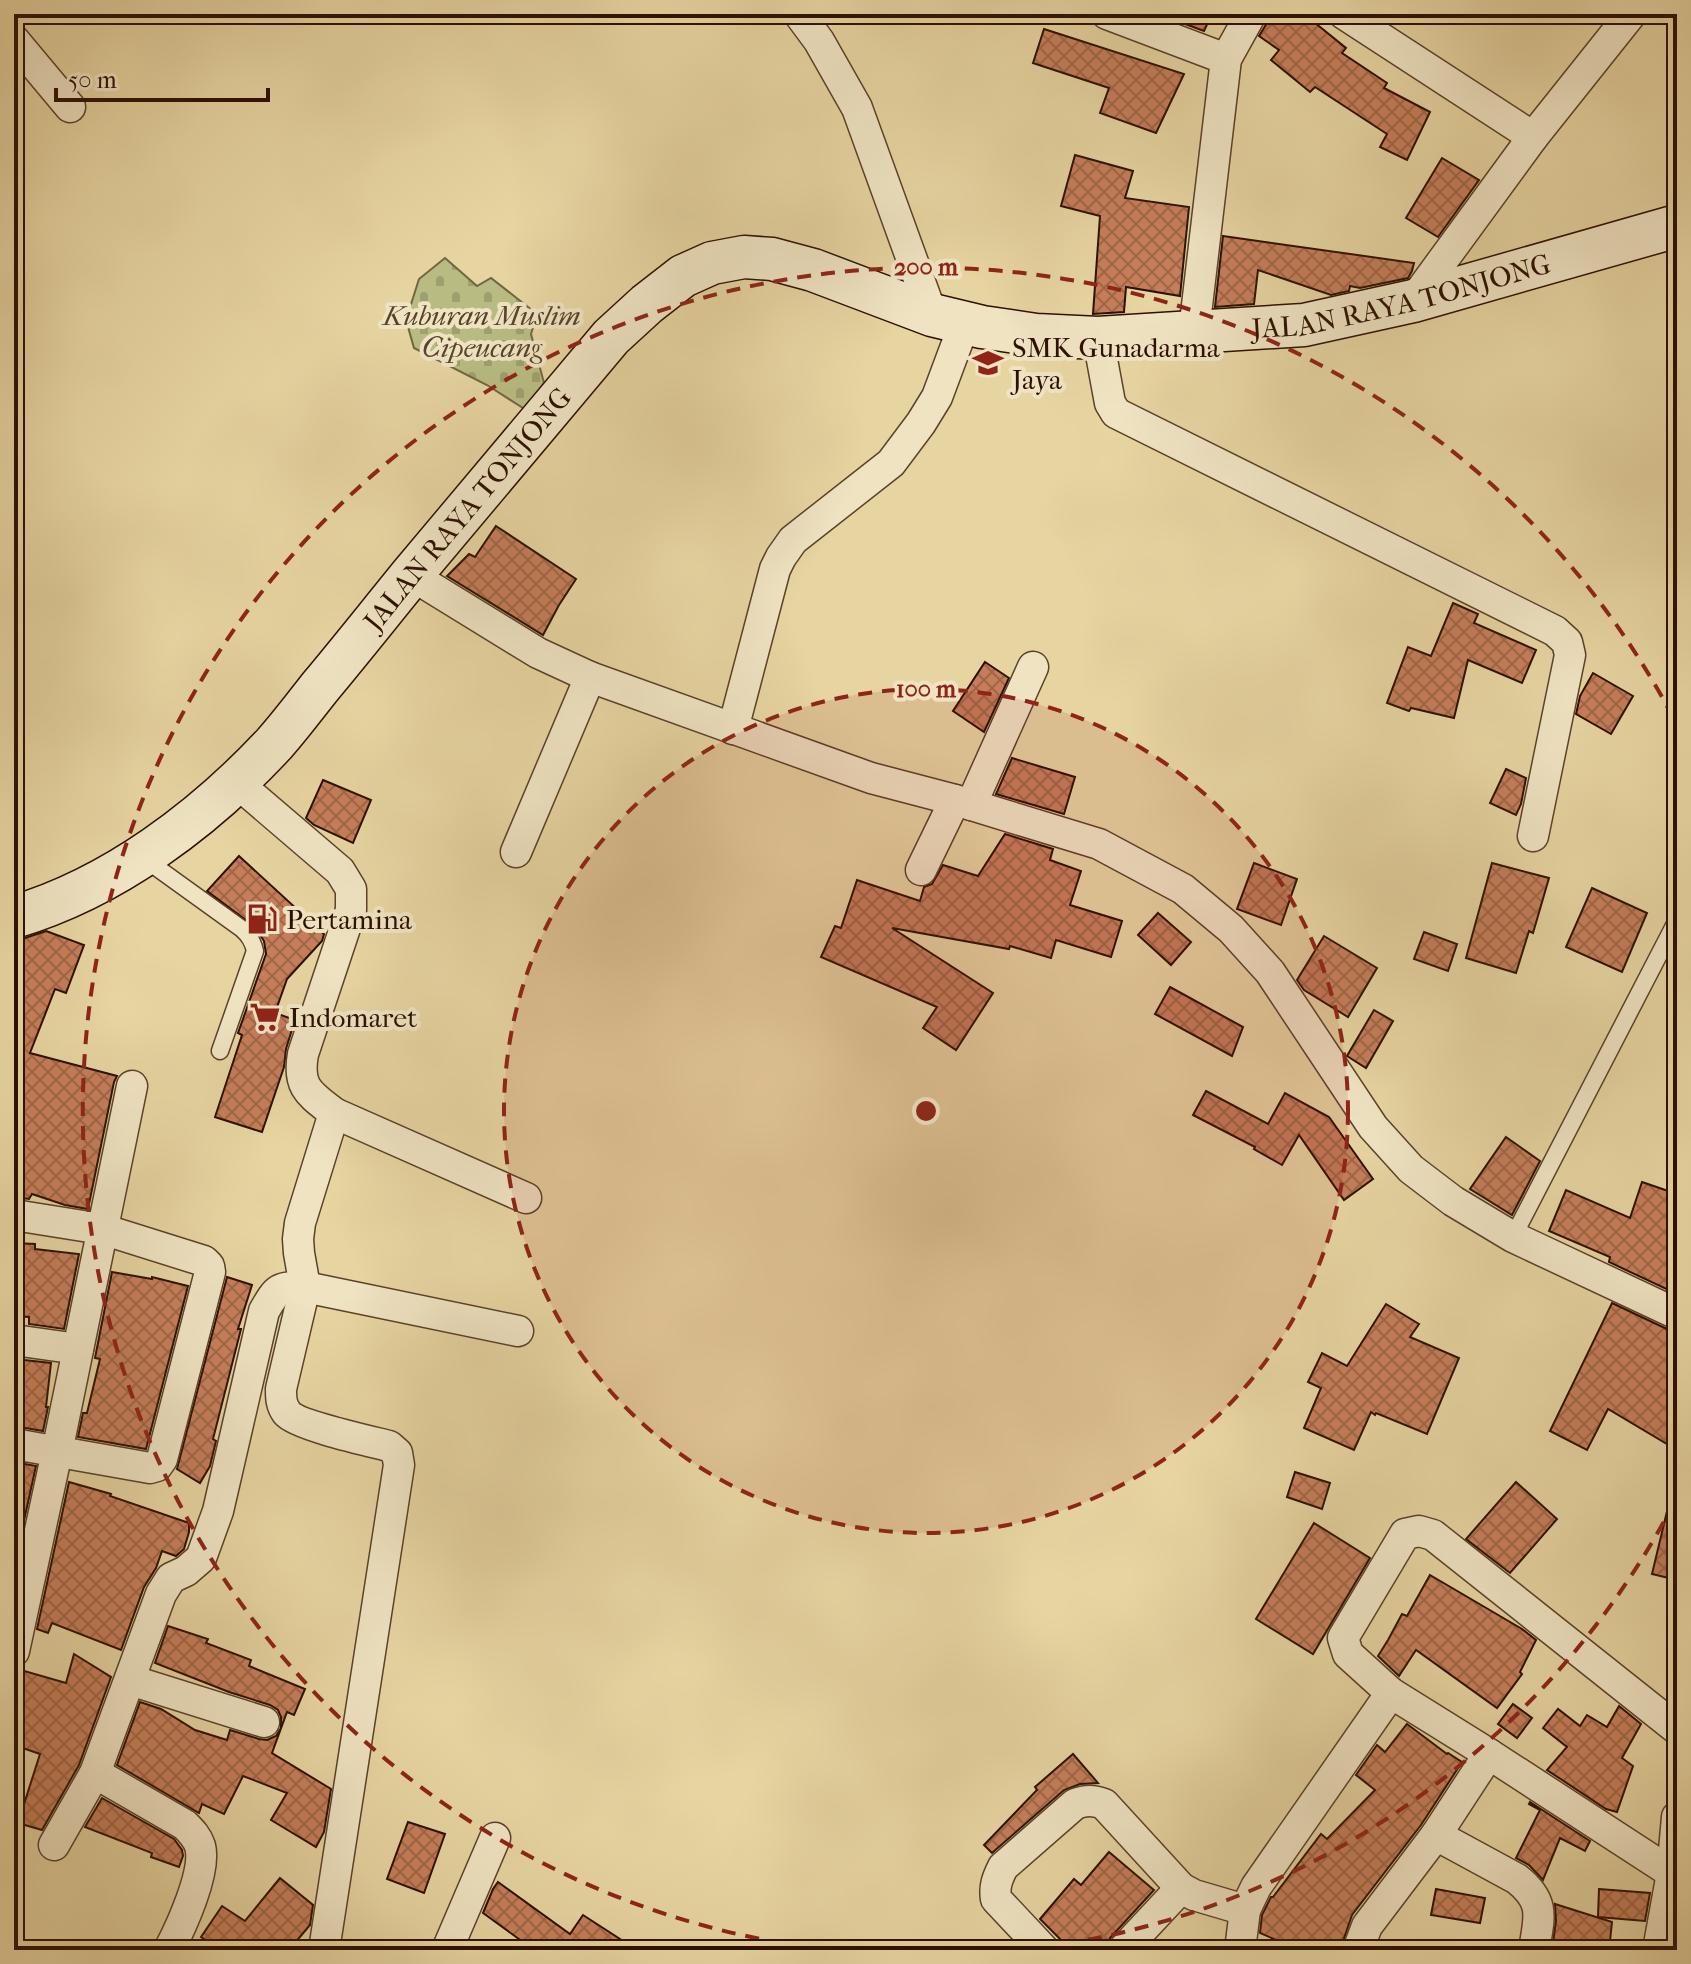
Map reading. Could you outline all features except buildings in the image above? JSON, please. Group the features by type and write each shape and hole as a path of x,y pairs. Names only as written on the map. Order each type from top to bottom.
{"main road":[{"name":"JALAN RAYA TONJONG","path":"14,917 77,894 141,856 186,824 236,782 275,742 611,337 683,276 712,263 744,257 772,259 813,270 949,318 1036,335 1098,338 1304,325 1413,301 1677,226"}],"street":[{"path":"733,729 775,569 781,557 793,540 891,463 921,423 949,370 949,318 857,108 819,41 799,14"},
{"path":"1107,14 1226,59"},
{"path":"1194,331 1226,59 1251,14"},
{"path":"1344,14 1533,137"},
{"path":"1413,301 1533,137 1631,14"},
{"path":"14,40 70,107"},
{"path":"1098,338 1110,403 1116,413 1555,631 1567,642 1570,655 1533,836"},
{"path":"411,575 538,653 590,677 871,778 1099,844 1183,889 1231,929 1270,972 1373,1127 1411,1169 1453,1201 1513,1237 1677,1314"},
{"path":"921,870 963,803 1033,667"},
{"path":"516,852 590,677"},
{"path":"236,782 340,871 351,889 351,910 303,1054 301,1076 308,1092 334,1113 526,1198"},
{"path":"14,1651 25,1545 57,1452 132,1086"},
{"path":"324,1950 399,1465 397,1453 389,1446 302,1421 288,1415 281,1403 281,1389 305,1287 299,1253 300,1223 334,1113"},
{"path":"14,1215 102,1229 204,1261 210,1272 162,1459 157,1466 150,1468 14,1444"},
{"path":"54,1845 95,1773 161,1594 171,1578 186,1571 201,1558 218,1511 264,1311 273,1295 283,1287 305,1287 518,1331"},
{"path":"14,1340 78,1349"},
{"path":"1672,1873 1391,1693 1348,1654 1343,1638 1405,1534 1419,1531 1433,1535 1677,1729"},
{"path":"130,1680 264,1722"},
{"path":"1240,1950 1245,1910 1256,1887 1391,1693"},
{"path":"1358,1950 1367,1926 1436,1835 1489,1754"},
{"path":"95,1773 185,1825 195,1835 201,1849 192,1899 169,1950"},
{"path":"1044,1950 996,1899 997,1878 1003,1867 1075,1804 1085,1800 1104,1804 1181,1888 1245,1910"},
{"path":"1658,1950 1672,1873 1677,1817"},
{"path":"1436,1835 1528,1887 1538,1909 1534,1950"},
{"path":"447,1950 495,1838"},
{"path":"1123,1950 1181,1888"}],"lane":[{"path":"141,856 242,929 253,944 255,951 220,1051"},
{"path":"1513,1237 1677,920"}],"green space":[{"name":"Kuburan Muslim Cipeucang","path":"445,258 477,286 491,278 537,314 531,334 544,383 526,410 487,385 414,348 406,320 419,279"}],"place":[{"name":"SMK Gunadarma Jaya","path":"988,363"},
{"name":"Pertamina","path":"262,919"},
{"name":"Indomaret","path":"265,1017"}]}
